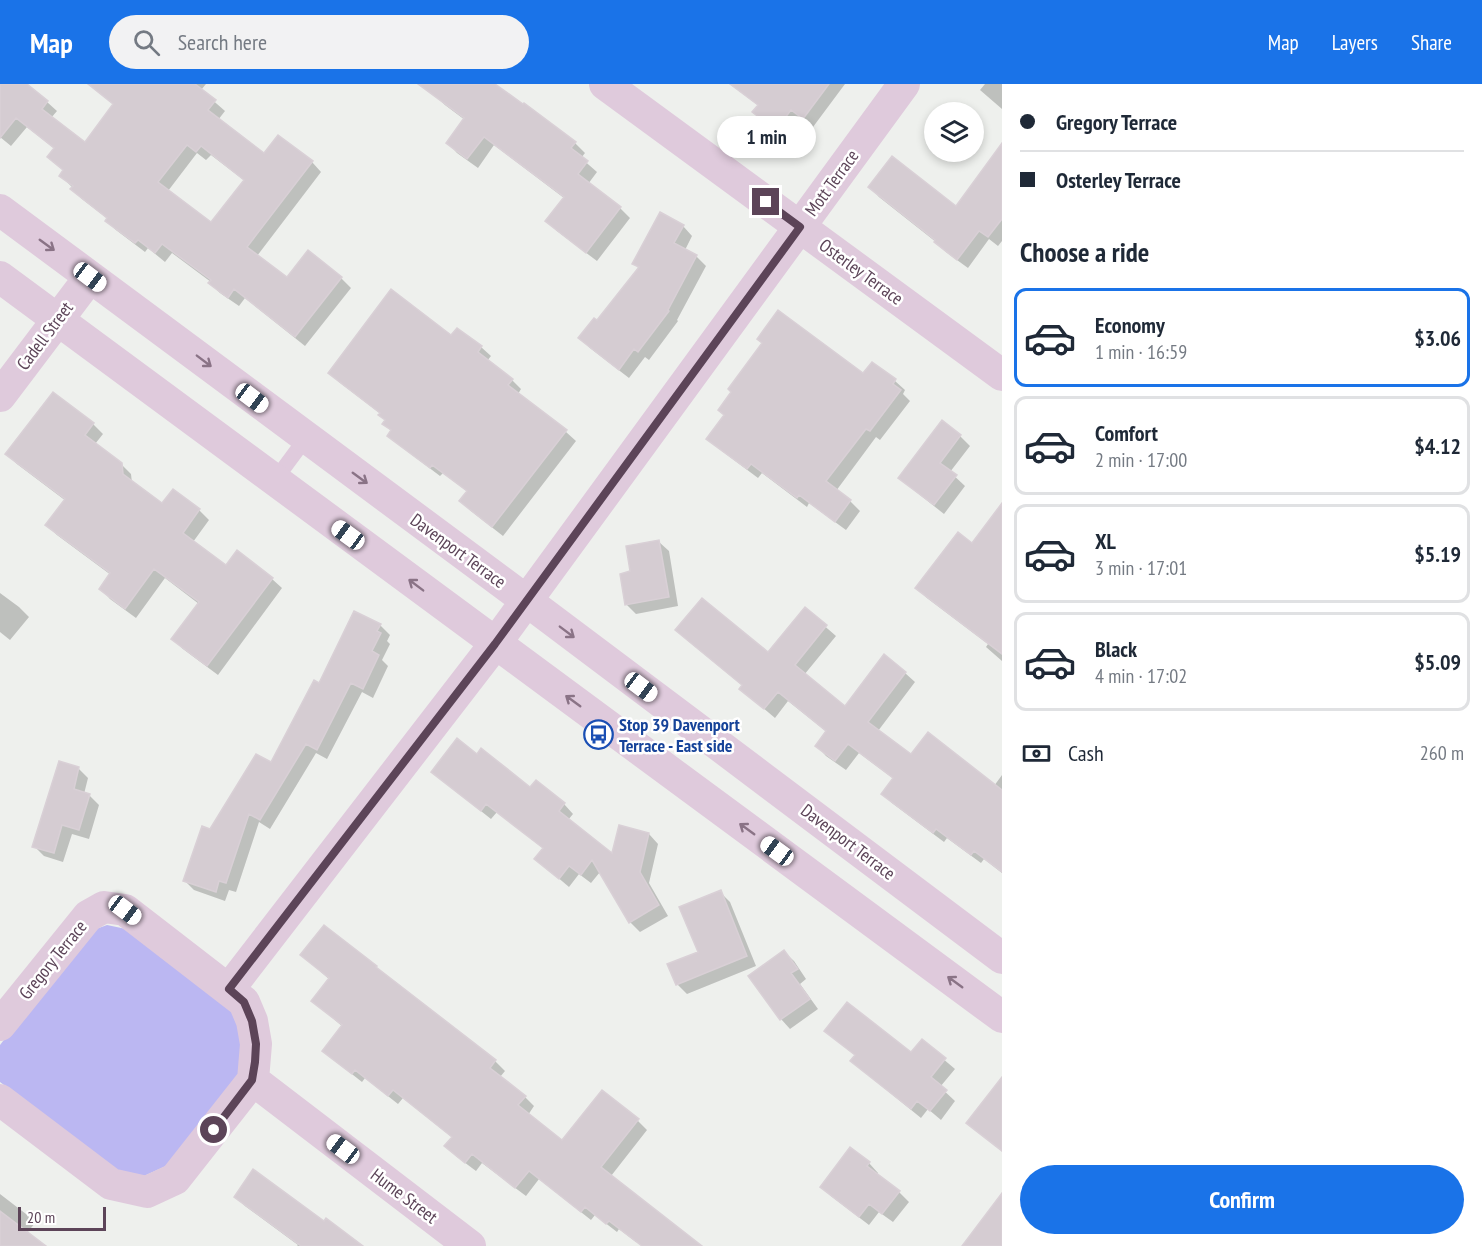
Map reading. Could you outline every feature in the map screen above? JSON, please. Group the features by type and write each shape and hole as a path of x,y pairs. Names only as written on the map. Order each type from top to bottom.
{"street":[{"name":"Osterley Terrace","path":"605,84 1002,375"},
{"name":"Mott Terrace","path":"229,989 495,644 904,84"},
{"name":"Davenport Terrace","path":"0,210 527,601 1002,958"},
{"path":"0,277 1002,1017"},
{"name":"Cadell Street","path":"0,396 90,277"},
{"name":"Gregory Terrace","path":"0,1025 88,916 104,906 125,910 244,1002 252,1021 256,1044 252,1080"},
{"path":"0,1100 111,1184 147,1192 175,1179 252,1080"},
{"name":"Hume Street","path":"252,1080 470,1246"}],"lane":[{"path":"275,480 306,438"}],"shaded area":[{"path":"107,925 126,929 234,1011 244,1028 238,1075 166,1166 144,1176 119,1171 0,1082 0,1045 88,932"}],"building":[{"path":"0,84 27,84 48,101 42,109 85,142 113,104 88,84 195,84 216,100 208,110 264,153 278,135 313,161 247,247 287,277 308,250 342,277 295,337 234,289 228,298 208,283 211,280 162,244 155,253 138,240 135,243 105,221 107,218 70,189 73,186 59,176 63,170 47,157 54,148 16,118 0,138","holes":["187,145 196,152 201,146 244,180 211,222 158,182"]},
{"path":"418,84 495,84 576,142 571,148 588,161 578,174 621,207 586,253 545,221 564,197 484,137 467,159 446,143 464,118"},
{"path":"730,84 829,84 803,119 791,110 776,130 752,112 758,105"},
{"path":"1002,143 1002,219 988,237 979,231 957,260 868,187 892,156 956,206"},
{"path":"660,212 684,225 674,243 697,255 669,311 638,352 634,349 619,370 578,338 594,318 597,320 639,267 632,264"},
{"path":"391,289 451,335 457,328 482,346 478,352 513,379 508,385 567,430 492,527 459,501 467,491 432,465 430,468 387,436 391,430 382,424 385,420 378,415 380,413 328,373"},
{"path":"778,310 863,373 872,362 896,379 893,384 901,390 870,431 866,429 826,481 851,500 835,522 799,495 797,498 751,464 747,469 706,439 724,415 718,410 731,392 728,389 762,343 757,339"},
{"path":"53,392 94,423 85,435 122,463 123,474 162,503 173,489 200,509 183,533 226,565 237,550 273,578 207,666 171,639 199,602 154,569 125,609 99,589 110,573 45,525 65,499 5,454"},
{"path":"942,420 961,435 940,463 957,475 934,505 898,478"},
{"path":"1002,503 1002,654 915,588 958,532 972,543"},
{"path":"659,540 669,597 625,605 620,574 630,571 626,546"},
{"path":"702,598 768,652 805,607 827,625 795,665 845,706 884,654 906,672 868,722 911,754 928,732 1002,790 1002,872 974,851 971,855 936,829 933,833 881,794 893,778 848,744 835,761 815,746 826,731 778,692 764,709 739,689 742,685 675,630"},
{"path":"354,611 381,624 377,631 381,633 372,651 379,655 363,689 351,683 317,750 306,744 260,820 249,814 226,883 219,881 216,892 183,881 202,826 210,829 256,754 271,762 314,680 319,683"},
{"path":"457,738 477,754 481,748 530,787 536,780 565,803 559,811 612,853 619,825 649,833 640,872 659,905 629,923 592,860 581,875 569,866 559,879 534,859 543,848 486,804 481,811 431,772"},
{"path":"59,761 79,767 74,789 90,794 79,830 62,825 54,853 32,847"},
{"path":"721,890 747,956 676,985 667,964 698,952 679,907"},
{"path":"324,925 496,1060 490,1068 526,1096 518,1105 562,1140 602,1090 639,1119 601,1167 702,1246 642,1246 609,1221 606,1224 585,1207 581,1212 529,1171 515,1188 472,1154 465,1163 444,1146 452,1137 393,1090 388,1096 355,1070 352,1074 322,1051 342,1025 311,1001 329,978 300,955"},
{"path":"784,950 798,969 791,973 810,999 780,1020 748,976"},
{"path":"847,1002 911,1052 922,1039 946,1058 931,1077 947,1090 930,1111 917,1101 911,1109 850,1061 855,1055 824,1031"},
{"path":"1002,1077 1002,1151 966,1123"},
{"path":"850,1147 870,1162 867,1166 900,1191 882,1214 869,1204 859,1217 820,1187"},
{"path":"253,1169 324,1221 326,1218 363,1246 301,1246 234,1197"},
{"path":"1002,1193 1002,1246 962,1246"},
{"path":"0,1211 46,1246 0,1246"}],"place":[{"name":"Stop 39 Davenport Terrace - East side","path":"598,735"}],"route":[{"path":"214,1130 252,1080 255,1062 256,1044 252,1021 244,1002 229,989 495,644 800,227 766,202"}]}
